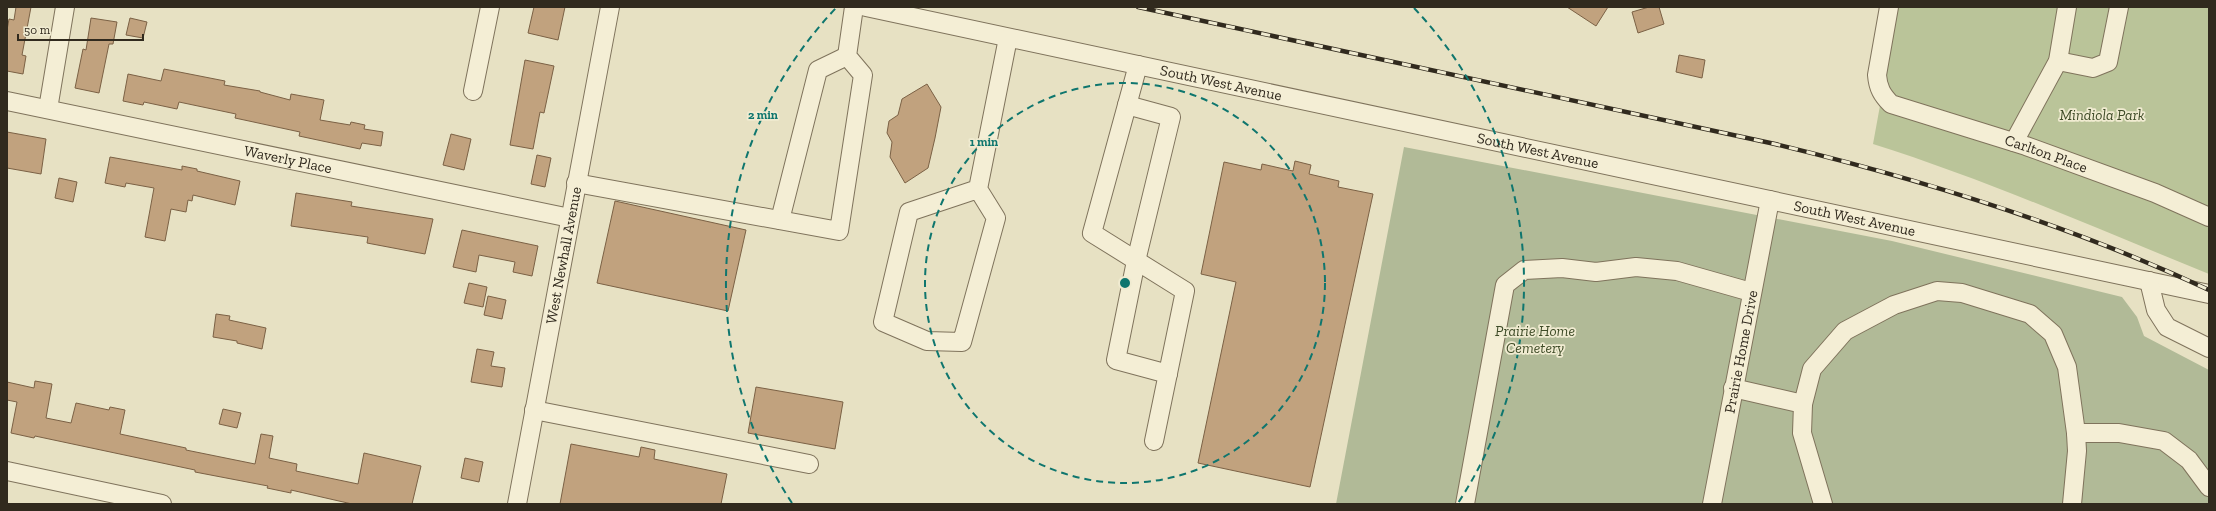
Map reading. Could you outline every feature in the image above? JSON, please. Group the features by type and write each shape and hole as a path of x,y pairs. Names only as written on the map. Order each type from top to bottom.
{"street":[{"path":"48,109 65,7"},
{"path":"473,91 490,7"},
{"name":"West Newhall Avenue","path":"517,504 610,7"},
{"path":"576,184 839,231 863,75 847,56 854,7"},
{"name":"South West Avenue","path":"866,7 2209,294"},
{"name":"Carlton Place","path":"1889,7 1877,75 1878,86 1882,96 1891,104 2014,142 2155,193 2209,217"},
{"path":"2014,142 2058,61 2067,7"},
{"path":"2058,61 2093,68 2108,62 2119,7"},
{"path":"978,189 909,212 883,322 927,341 962,342 996,218 978,189 1008,38"},
{"path":"780,220 818,70 847,56"},
{"path":"1138,65 1092,233 1185,291 1154,441"},
{"name":"Waverly Place","path":"7,101 570,218"},
{"path":"1127,105 1171,117 1136,261 1116,360 1168,374"},
{"name":"Prairie Home Drive","path":"1712,504 1751,292 1770,200"},
{"path":"1465,504 1505,285 1524,270 1562,268 1596,272 1636,267 1677,271 1751,292"},
{"path":"2149,281 2160,320 2167,327 2209,348"},
{"path":"1823,504 1802,433 1803,404 1812,369 1845,331 1894,305 1937,291 1962,293 2030,314 2053,334 2067,367 2076,433 2077,451 2072,504"},
{"path":"1733,388 1803,404"},
{"path":"534,410 809,464"},
{"path":"2076,433 2120,433 2164,441 2189,460 2209,487"},
{"path":"7,471 162,504"}],"green space":[{"name":"Mindiola Park","path":"1898,7 2209,7 2209,274 2000,189 1873,144"},
{"name":"Prairie Home Cemetery","path":"1404,147 1892,241 2122,297 2137,317 2144,336 2209,370 2209,504 1336,504"}],"building":[{"path":"16,7 31,7 22,55 26,56 23,74 7,71 7,30 9,19 14,20"},
{"path":"534,7 565,7 558,40 528,33"},
{"path":"1567,7 1608,7 1596,26"},
{"path":"1649,7 1659,7 1664,24 1638,33 1632,12"},
{"path":"91,18 117,22 113,44 109,44 99,93 75,88 83,49 86,50"},
{"path":"130,18 147,22 143,38 126,35"},
{"path":"1679,55 1705,60 1702,78 1676,72"},
{"path":"525,60 554,66 544,113 540,112 533,149 510,145"},
{"path":"164,69 225,81 224,85 260,91 290,100 291,94 324,100 320,120 350,125 351,122 365,125 364,129 383,132 381,146 362,143 360,149 299,136 300,132 235,118 236,114 179,102 177,109 144,102 143,105 123,101 128,74 161,81"},
{"path":"927,84 941,107 935,138 928,168 905,183 890,157 892,142 887,133 889,121 898,115 902,99"},
{"path":"7,132 46,139 41,174 7,168"},
{"path":"451,134 471,139 464,170 443,165"},
{"path":"537,155 551,158 545,187 531,184"},
{"path":"110,157 182,170 182,166 240,181 235,205 193,195 192,201 188,200 186,212 171,209 165,241 145,237 154,188 126,183 125,187 105,183"},
{"path":"1295,161 1311,165 1309,174 1339,181 1338,187 1373,194 1310,487 1198,463 1236,282 1201,274 1224,162 1261,170 1262,164 1293,171"},
{"path":"59,178 77,182 73,202 55,198"},
{"path":"296,193 352,202 351,206 433,219 425,254 367,243 368,237 291,226"},
{"path":"615,201 746,230 728,311 597,283"},
{"path":"462,230 538,246 532,276 513,272 515,262 479,255 476,272 453,267"},
{"path":"469,283 487,287 483,307 464,303"},
{"path":"488,296 506,300 502,319 484,315"},
{"path":"216,314 230,316 229,320 266,328 262,349 237,343 237,341 213,337"},
{"path":"477,349 494,352 491,366 505,368 502,387 471,382"},
{"path":"35,381 52,384 46,418 71,423 76,403 109,410 110,407 125,410 120,434 186,448 186,450 255,464 261,434 273,436 269,458 297,464 296,471 358,484 364,453 421,466 412,504 352,504 291,490 291,493 267,488 268,486 195,472 195,470 35,436 34,438 11,433 17,402 7,400 7,382 34,388"},
{"path":"756,387 843,402 835,449 748,433"},
{"path":"223,409 241,413 237,428 219,424"},
{"path":"571,444 639,457 641,447 655,450 654,459 727,474 721,504 560,504"},
{"path":"465,458 483,462 479,482 461,478"}],"railway":[{"path":"1138,7 1775,144 1831,158 1996,206 2104,245 2209,290"}]}
